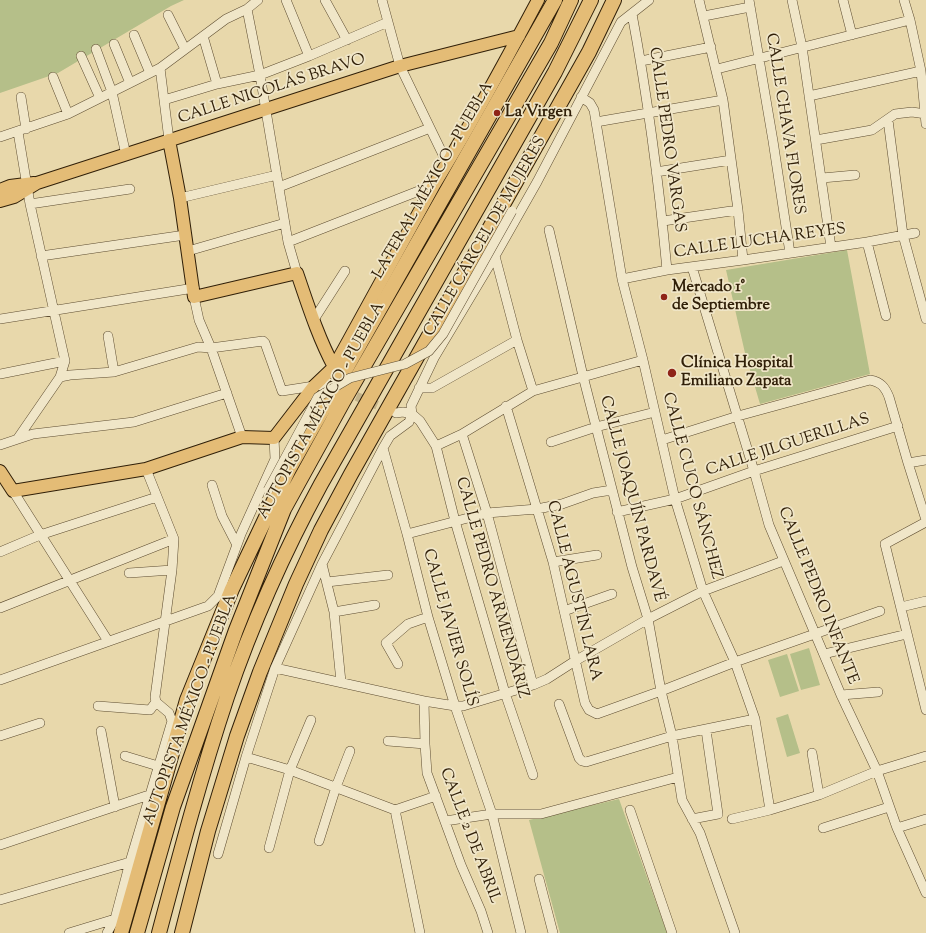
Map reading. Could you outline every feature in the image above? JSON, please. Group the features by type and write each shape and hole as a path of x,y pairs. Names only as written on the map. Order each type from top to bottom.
{"highway":[{"name":"LATERAL MÉXICO - PUEBLA","path":"121,933 186,700 219,605 289,469 555,0"},
{"name":"AUTOPISTA MÉXICO - PUEBLA","path":"137,933 173,807 236,630 284,509 343,402 551,43 571,0"},
{"name":"AUTOPISTA MÉXICO - PUEBLA","path":"159,933 208,755 227,697 260,612 298,527 555,72 591,0"},
{"path":"182,933 208,831 234,743 260,672 296,584 341,492 589,52 614,0"}],"main road":[{"path":"1,474 13,491 146,469 242,437 274,438 314,386 334,367 538,0"},
{"name":"CALLE NICOLÁS BRAVO","path":"0,190 29,186 400,66 519,36"},
{"path":"169,140 180,198 194,293 297,273 323,347 334,367"},
{"name":"CALLE NICOLÁS BRAVO","path":"0,201 14,197 29,186"}],"street":[{"path":"0,137 68,114 130,84 160,68 226,19 247,9 258,0"},
{"path":"286,0 309,56"},
{"path":"325,0 347,40"},
{"path":"382,0 400,66 447,163"},
{"name":"CALLE CÁRCEL DE MUJERES","path":"412,414 411,406 434,358 537,182 622,22 649,0"},
{"path":"699,0 717,69 723,100 738,210 743,260"},
{"path":"792,0 802,47 831,247"},
{"path":"843,0 852,35"},
{"path":"904,0 921,71 926,124"},
{"path":"704,16 749,4"},
{"name":"CALLE CHAVA FLORES","path":"749,4 773,141 790,253"},
{"path":"247,9 260,75 288,242 297,273"},
{"name":"CALLE PEDRO VARGAS","path":"632,14 649,113 663,222 667,270"},
{"path":"168,15 185,49"},
{"path":"717,69 910,20"},
{"path":"164,100 217,84 260,75 388,22"},
{"path":"134,35 150,73"},
{"path":"203,36 217,84"},
{"path":"114,44 130,84"},
{"path":"641,62 711,47"},
{"path":"96,49 112,92 126,155"},
{"path":"81,56 100,98"},
{"path":"160,68 169,140"},
{"path":"809,96 921,71"},
{"path":"52,77 68,114"},
{"path":"18,438 60,377 65,361 55,310 41,256 30,204 22,130 21,97"},
{"name":"CALLE CUCO SÁNCHEZ","path":"581,97 590,103 594,110 622,279 676,499 703,591 735,662 755,718 770,810"},
{"path":"596,122 723,100"},
{"path":"816,140 872,130 895,114 912,112 925,114"},
{"path":"888,120 903,236 926,317"},
{"path":"279,187 430,128"},
{"path":"656,172 731,160"},
{"path":"180,198 276,175"},
{"path":"822,178 855,175"},
{"path":"248,518 268,490 318,397 350,378 405,364 429,351 443,334 512,211 537,182"},
{"path":"288,242 434,185"},
{"path":"30,204 130,189"},
{"path":"663,222 738,210"},
{"path":"188,251 285,223"},
{"name":"CALLE JOAQUÍN PARDAVÉ","path":"548,230 612,490 632,567 648,619 661,691 672,736 682,800 700,833 709,854 735,933"},
{"name":"CALLE LUCHA REYES","path":"622,279 667,270 867,242 915,233"},
{"path":"41,256 185,235"},
{"path":"867,242 886,316"},
{"path":"495,256 517,340 533,391"},
{"name":"CALLE PEDRO INFANTE","path":"692,267 738,416 769,525 841,695 877,772 897,828 922,876 926,893"},
{"path":"313,321 345,271"},
{"path":"0,319 55,310 194,293 199,320 211,348 242,437"},
{"path":"108,336 114,372"},
{"path":"60,377 114,372 198,347 211,348 263,340 282,391 330,385"},
{"path":"419,388 432,388 517,340"},
{"path":"436,446 462,434 533,391 643,360"},
{"path":"0,374 65,361"},
{"path":"662,440 738,416 870,380 878,381 886,388 926,521 885,544 926,710"},
{"path":"0,445 33,434 134,422 227,393"},
{"name":"CALLE AGUSTÍN LARA","path":"506,406 553,562 585,703 589,710 597,714 661,691"},
{"path":"218,854 246,757 275,668 322,564 383,448 390,436 409,422 412,414 404,412 396,413"},
{"path":"551,442 596,427 655,412"},
{"name":"CALLE PEDRO ARMENDÁRIZ","path":"412,414 420,421 436,446 455,521 504,693 533,775"},
{"name":"CALLE JILGUERILLAS","path":"618,512 676,499 754,471 898,426"},
{"path":"462,434 487,513 533,685"},
{"path":"0,680 208,606 219,605 218,596 237,545 275,458 274,438"},
{"name":"CALLE JAVIER SOLÍS","path":"383,448 428,617 455,706 492,814 520,933"},
{"path":"908,463 926,460"},
{"path":"107,933 115,919 149,795 172,721 169,713 156,702 155,697 172,570 174,539 146,469"},
{"path":"212,485 222,516 237,545"},
{"path":"407,534 487,513 537,509 562,504 593,493 612,490"},
{"path":"13,491 108,641"},
{"path":"0,552 40,535 157,497"},
{"path":"0,608 174,539"},
{"path":"553,562 598,555"},
{"path":"275,668 424,701 463,706 533,685 547,679 648,619 703,591 783,561"},
{"path":"322,564 334,612 341,682"},
{"path":"129,573 172,570"},
{"path":"327,582 388,575"},
{"path":"564,611 612,594"},
{"path":"901,607 926,601"},
{"path":"334,612 375,605"},
{"path":"661,691 735,662 880,611"},
{"path":"398,664 386,643 408,624 428,617"},
{"path":"824,654 907,634"},
{"path":"841,695 878,692"},
{"name":"CALLE 2 DE ABRIL","path":"424,701 427,773 461,865 481,911 488,933"},
{"path":"98,706 150,710 156,702"},
{"path":"559,704 579,758 586,762 672,736 706,730 755,718"},
{"path":"269,848 290,770 310,720"},
{"path":"0,736 40,724"},
{"path":"692,818 718,814 706,730"},
{"path":"101,732 116,807"},
{"path":"388,741 425,744"},
{"path":"319,841 336,787 350,751"},
{"path":"812,753 819,795"},
{"path":"125,756 158,766"},
{"path":"732,819 770,810 819,795 877,772 926,756"},
{"path":"246,757 290,770 395,810 436,796"},
{"path":"445,822 492,814 541,814 678,776"},
{"path":"0,845 149,795"},
{"path":"823,828 889,807"},
{"path":"395,810 420,933"},
{"path":"630,810 672,933"},
{"path":"897,828 926,819"},
{"path":"0,900 130,862"},
{"path":"539,879 553,933"},
{"path":"69,933 115,919"}],"green space":[{"path":"0,0 184,0 171,6 58,73 0,93"},
{"path":"847,250 870,374 760,404 745,353 726,270"},
{"path":"809,648 820,685 801,690 790,654"},
{"path":"787,654 799,691 780,697 768,660"},
{"path":"788,714 800,753 787,757 776,718"},
{"path":"619,799 667,933 560,933 529,820"}],"tunnel":[{"path":"344,391 391,411"}],"place":[{"name":"La Virgen","path":"497,113"},
{"name":"Mercado 1° de Septiembre","path":"664,297"},
{"name":"Clínica Hospital Emiliano Zapata","path":"672,373"}]}
